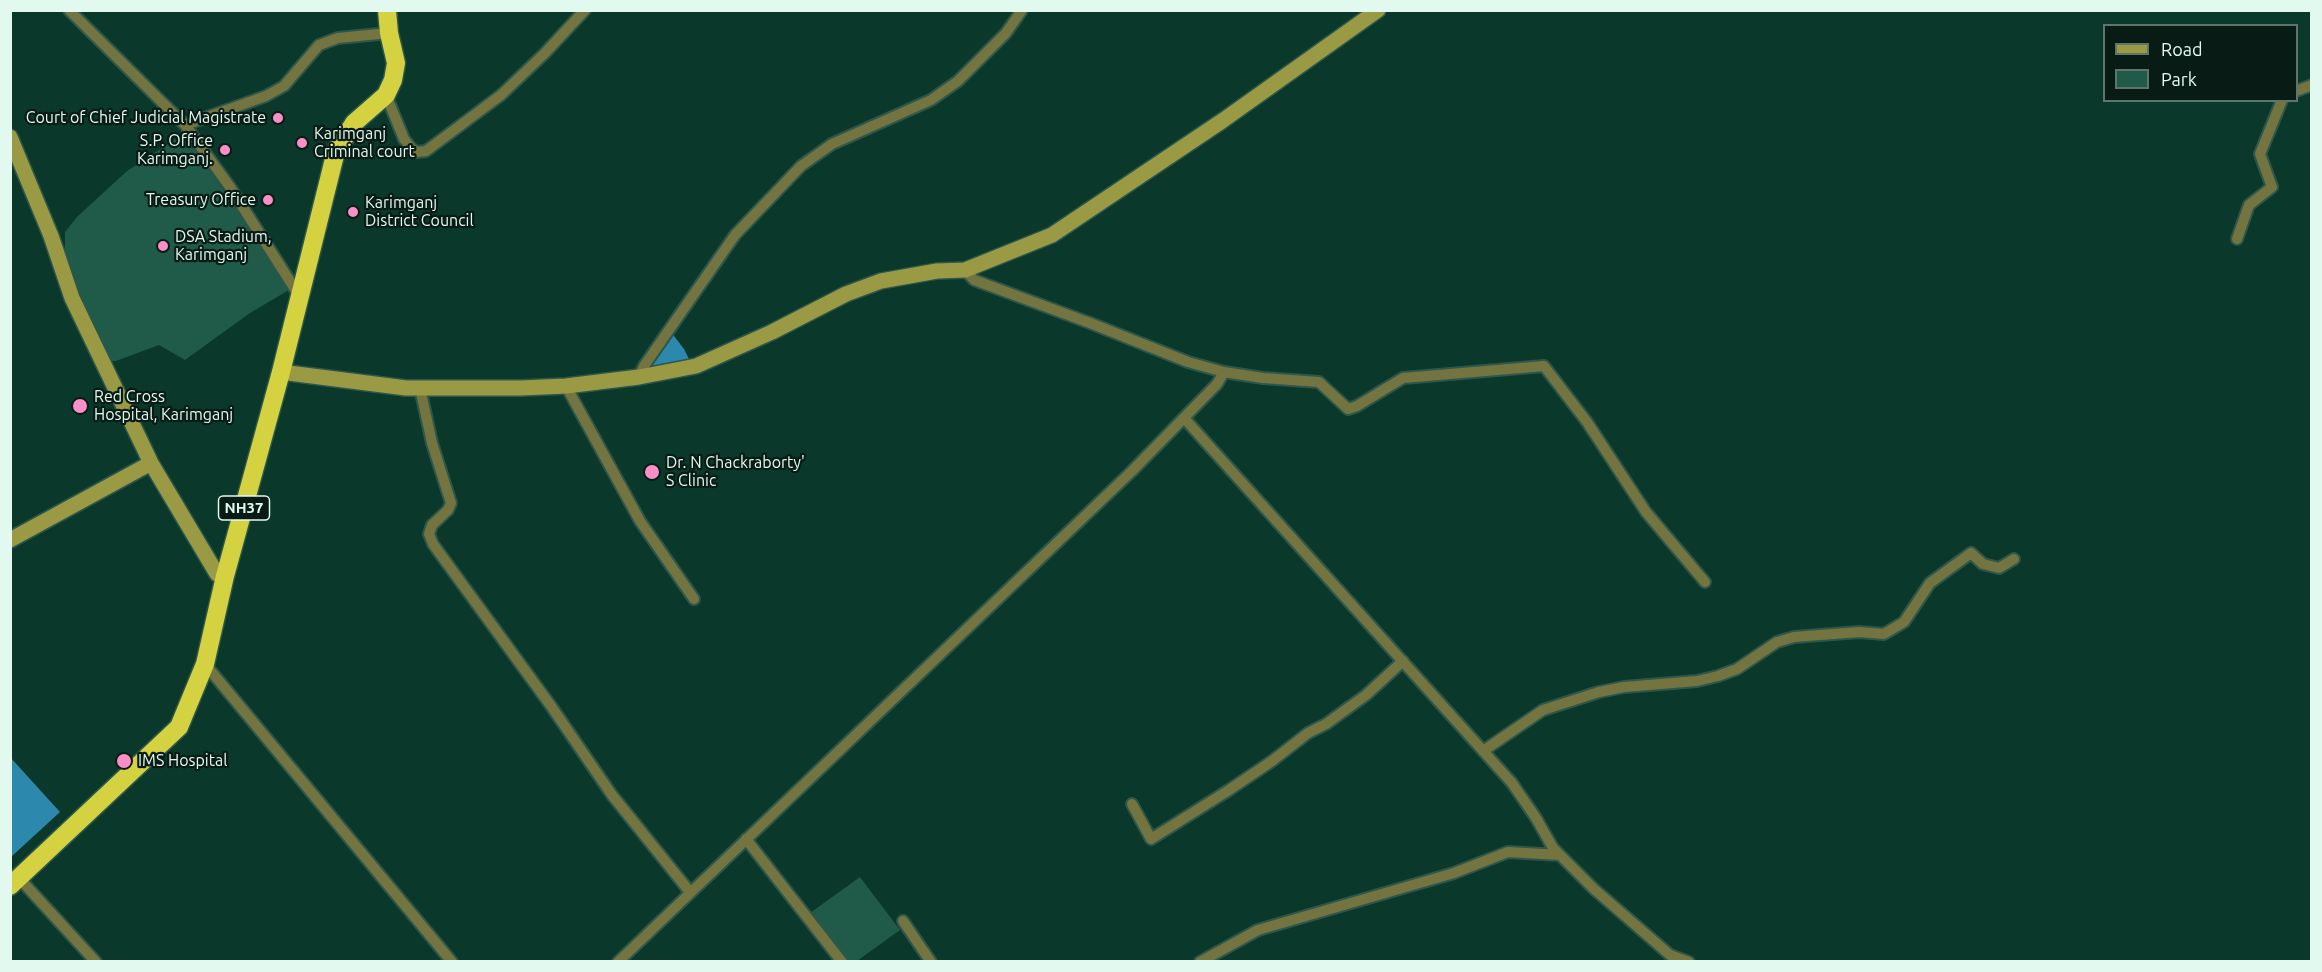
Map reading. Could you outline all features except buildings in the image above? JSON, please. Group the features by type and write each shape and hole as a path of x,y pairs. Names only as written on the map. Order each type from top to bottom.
{"highway":[{"path":"386,95 393,80 396,63 389,33 387,10"},
{"name":"NH37","path":"15,882 179,728 205,664 225,576 281,372 336,151 354,123 386,95"}],"main road":[{"path":"281,372 420,388 566,386 676,371 705,363 846,294 881,281 937,271 965,270 1052,235 1222,121 1375,11"},
{"path":"10,137 51,237 72,298 151,463 217,574 225,576"},
{"path":"10,540 151,463"}],"street":[{"path":"69,10 185,125 231,187 300,297"},
{"path":"386,95 408,144 417,152 426,151 501,95 585,10"},
{"path":"639,377 644,366 735,236 801,166 832,144 931,100 958,81 1006,33 1022,10"},
{"path":"185,125 266,96 284,86 319,45 338,38 389,33"},
{"path":"2237,239 2249,206 2272,187 2260,154 2281,102"},
{"path":"965,270 974,280 1090,322 1188,362 1224,372 1263,378 1319,382 1348,409 1357,406 1403,378 1519,370 1544,366 1587,422 1646,512 1705,582"},
{"path":"618,962 978,619 1218,384 1224,372"},
{"path":"566,386 640,521 694,599"},
{"path":"420,388 432,443 451,503 448,510 432,525 429,534 433,544 552,706 612,795 690,892"},
{"path":"1184,418 1512,783 1553,848 1594,889 1670,955 1689,962"},
{"path":"1483,751 1544,710 1599,692 1624,687 1697,681 1718,676 1737,669 1777,642 1794,637 1859,632 1884,634 1904,622 1930,583 1971,553 1983,564 2000,568 2014,559"},
{"path":"1131,804 1151,839 1229,790 1308,733 1326,724 1366,695 1403,661"},
{"path":"205,664 452,962"},
{"path":"746,838 842,962"},
{"path":"1200,962 1258,930 1454,873 1508,852 1560,855"},
{"path":"15,882 96,962"},
{"path":"903,921 931,962"}],"green space":[{"name":"DSA Stadium, Karimganj","path":"186,137 239,212 289,290 250,313 185,360 159,345 116,361 106,361 65,260 65,232 77,217 127,171 176,139"},
{"path":"860,877 900,930 857,961 847,961 810,913"}],"water":[{"path":"671,332 691,363 645,368"},
{"path":"10,757 60,812 11,857 10,857"}],"place":[{"name":"Court of Chief Judicial Magistrate","path":"278,118"},
{"name":"Karimganj Criminal court","path":"302,143"},
{"name":"S.P. Office Karimganj.","path":"225,150"},
{"name":"Treasury Office","path":"268,200"},
{"name":"Karimganj District Council","path":"353,212"},
{"name":"DSA Stadium, Karimganj","path":"163,246"},
{"name":"Red Cross Hospital, Karimganj","path":"80,406"},
{"name":"Dr. N Chackraborty' S Clinic","path":"652,472"},
{"name":"IMS Hospital","path":"124,761"}]}
